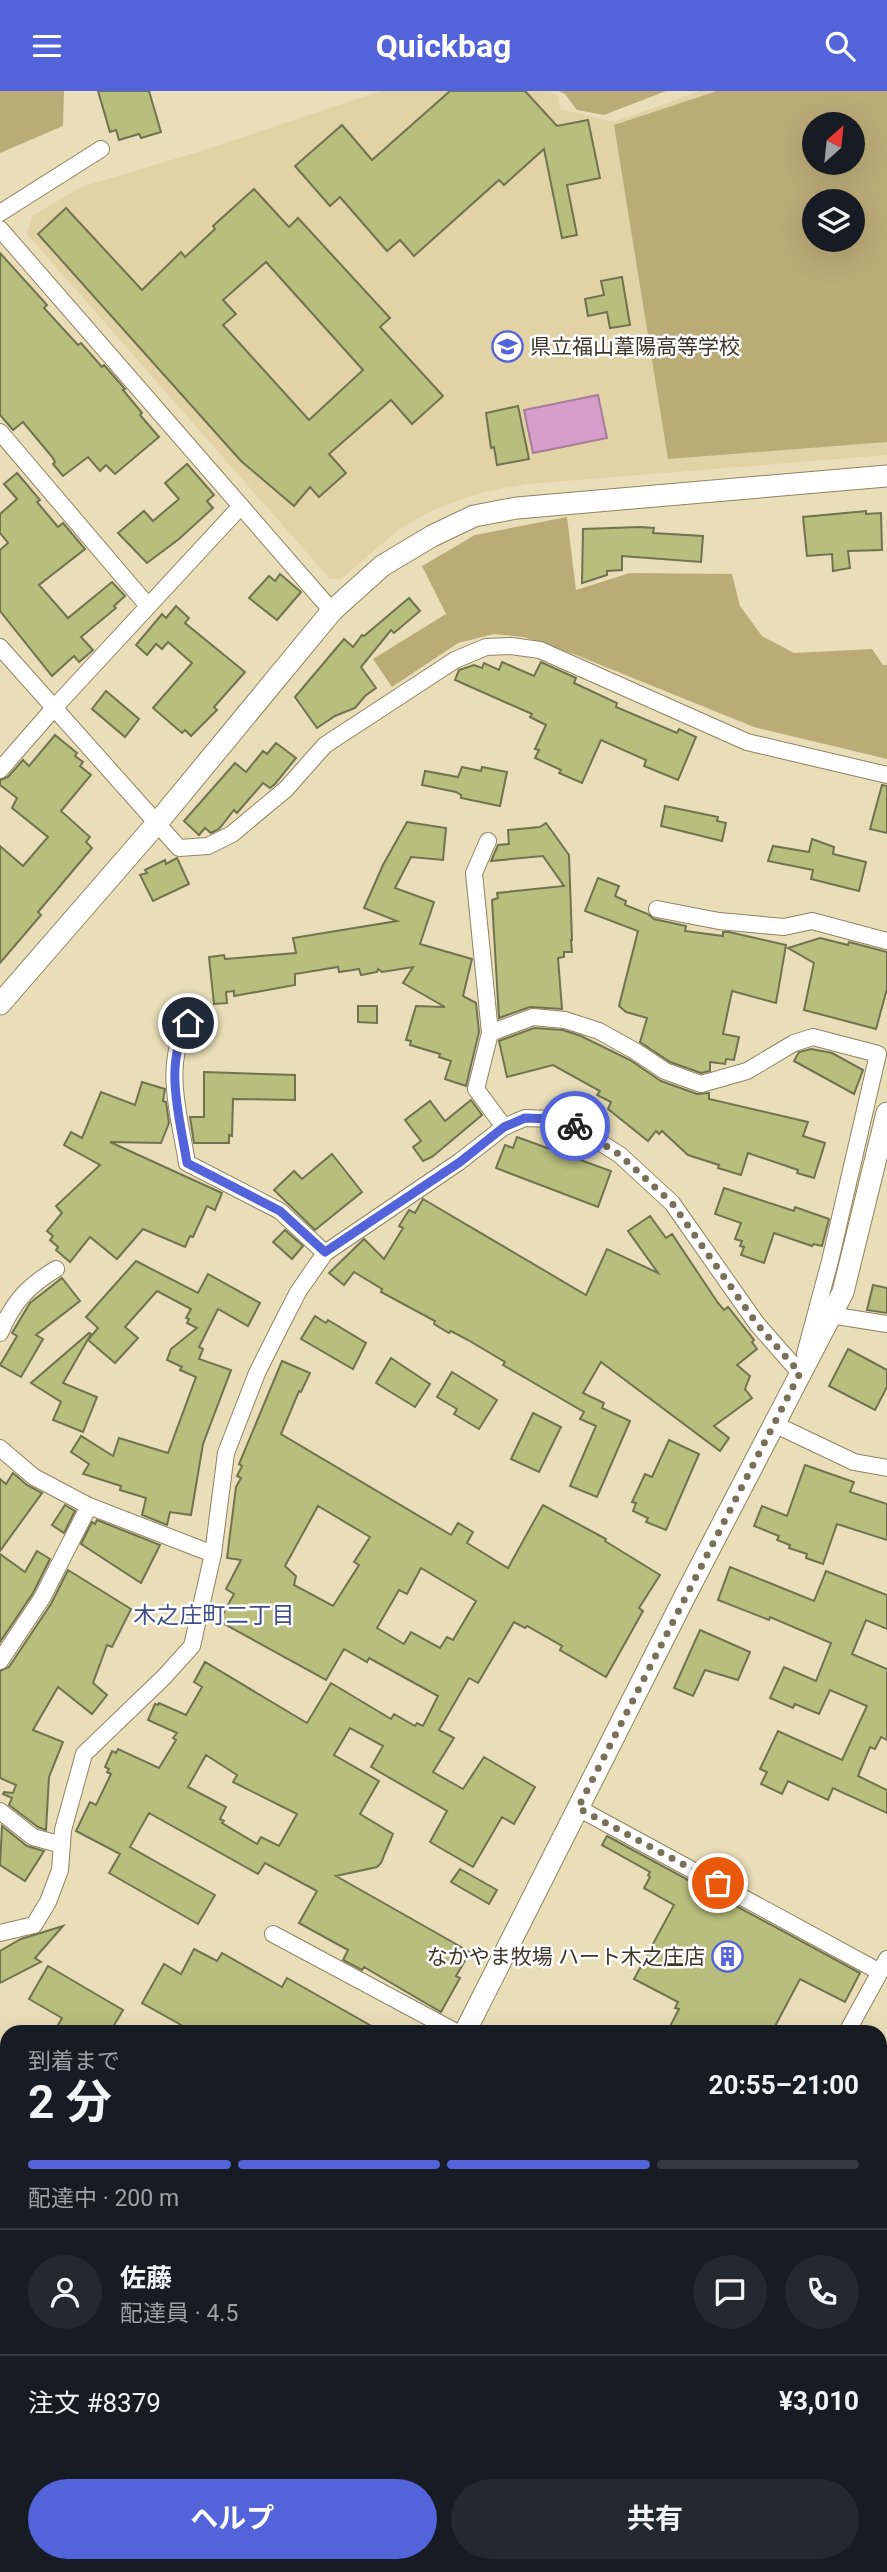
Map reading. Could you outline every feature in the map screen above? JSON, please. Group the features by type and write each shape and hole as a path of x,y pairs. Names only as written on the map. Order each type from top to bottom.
{"street":[{"path":"0,213 101,149"},
{"path":"0,229 332,611"},
{"path":"0,432 148,606"},
{"path":"0,1004 158,823 332,611 382,566 432,536 474,516 517,508 887,476"},
{"path":"0,770 241,506"},
{"path":"0,647 179,848 208,846 232,834 286,789 325,745 455,660 486,647 511,646 540,650 747,742 887,775"},
{"path":"488,841 474,873 490,1033 476,1089 504,1127"},
{"path":"657,909 719,921 784,927 812,921 887,941"},
{"path":"470,2025 800,1373 823,1314 830,1261 878,1055 813,1037 794,1043 747,1071 701,1084 665,1072 599,1031 565,1020 533,1017 490,1033"},
{"path":"188,1023 180,1037 174,1078 187,1163 280,1211 325,1252"},
{"path":"823,1314 843,1292 887,1113"},
{"path":"0,1933 34,1925 48,1902 60,1870 72,1792 84,1754 164,1677 192,1646 213,1554 226,1453 257,1373 298,1292 325,1252 460,1162 504,1127 525,1118 551,1119 576,1127 620,1155 672,1203 757,1324 800,1373"},
{"path":"0,1333 9,1310 34,1282 56,1269"},
{"path":"823,1314 887,1324"},
{"path":"774,1424 854,1462 887,1468"},
{"path":"0,1448 34,1477 89,1506 213,1554"},
{"path":"0,1661 42,1598 89,1506"},
{"path":"578,1808 884,1965 851,2025"},
{"path":"0,1811 33,1837 62,1845"},
{"path":"273,1934 443,2025"}],"shaded area":[{"path":"0,91 64,91 63,126 0,153"},
{"name":"県立福山葦陽高等学校","path":"381,91 549,91 558,96 560,109 614,122 700,91 887,91 887,455 527,484 483,492 433,510 398,530 341,579 330,579 27,234 32,216 81,187 198,152"},
{"path":"559,91 666,91 604,115 577,110 565,94"},
{"path":"717,91 887,91 887,442 668,459 614,125"},
{"path":"598,395 607,438 533,453 524,410"},
{"path":"567,517 576,590 630,573 732,574 740,606 762,636 794,653 872,649 883,665 887,665 887,759 754,727 576,655 524,637 494,634 458,643 392,687 373,659 446,614 422,566 475,535"}],"building":[{"path":"98,91 149,91 161,132 141,138 139,134 119,140 116,130 110,132"},
{"path":"450,91 525,91 557,126 588,120 600,178 567,185 577,235 562,238 544,149 504,185 499,180 414,256 400,240 387,251 340,197 330,206 295,166 342,125 372,160"},
{"path":"254,189 289,227 298,218 390,318 380,327 443,396 412,424 391,400 329,454 346,473 319,497 310,487 294,506 241,461 38,234 66,208 142,290 181,252 185,257 215,229 213,226","holes":["266,262 363,370 309,420 223,325 236,314 223,300"]},
{"path":"0,253 47,305 44,308 78,345 81,343 125,389 123,390 142,413 140,415 159,437 115,474 106,465 100,471 88,457 63,476 53,464 53,458 23,422 13,430 0,415"},
{"path":"622,277 630,325 610,328 607,312 588,316 585,299 604,295 601,281"},
{"path":"518,406 529,459 497,465 494,447 491,448 486,413"},
{"path":"187,464 214,495 207,501 213,508 147,563 118,533 144,511 153,521 179,499 165,483"},
{"path":"17,473 58,527 63,523 85,549 39,585 68,618 112,582 125,596 114,606 116,608 81,637 93,650 79,662 74,656 52,676 0,611 0,550 8,543 0,533 0,514 17,499 4,484"},
{"path":"866,511 866,514 881,513 882,550 848,551 850,568 833,571 832,554 807,556 803,517"},
{"path":"654,528 653,533 703,536 701,562 622,556 622,570 607,571 607,575 582,583 583,529"},
{"path":"280,574 301,592 277,620 249,598 269,576 275,581"},
{"path":"409,598 420,611 394,633 391,630 361,667 376,688 355,708 335,716 317,728 295,697 344,639 353,647 362,635"},
{"path":"176,606 189,618 185,623 245,672 214,707 217,710 191,736 185,730 182,733 153,708 192,663 168,642 162,649 156,644 147,655 136,645 162,614 166,618"},
{"path":"502,662 534,676 541,662 576,678 574,683 617,703 616,707 677,733 679,729 696,737 678,780 644,766 646,760 601,740 582,783 535,758 539,750 535,749 546,725 530,717 532,714 455,680 459,670 474,665 482,668 484,663 499,670"},
{"path":"106,691 139,719 125,737 92,709"},
{"path":"55,735 77,753 75,756 83,762 80,766 91,775 61,811 90,837 86,842 92,848 38,912 41,915 0,963 0,846 23,866 48,837 12,808 17,798 0,785 0,780 8,777 23,760 29,766"},
{"path":"276,743 296,758 275,784 270,788 263,783 237,813 234,810 219,829 211,833 205,828 199,835 184,821 235,763 246,772 263,751 267,754"},
{"path":"462,767 481,771 482,767 507,772 500,806 461,798 456,792 422,785 425,771 458,777"},
{"path":"882,785 887,786 887,833 870,829"},
{"path":"665,806 718,817 717,821 726,823 722,841 661,826"},
{"path":"407,822 446,828 443,860 411,857 395,888 434,902 420,944 472,959 463,996 476,1003 479,1032 466,1086 445,1079 451,1061 439,1057 440,1054 410,1045 411,1041 406,1040 416,1006 445,1007 403,983 413,967 382,972 378,969 377,972 361,975 359,969 339,972 338,967 295,974 295,985 234,996 234,991 226,992 227,1003 214,1004 209,957 224,955 225,959 296,953 293,938 397,921 364,908 383,865"},
{"path":"546,823 569,855 572,952 564,952 564,957 558,958 562,1009 530,1007 499,1018 492,900 498,898 497,893 564,886 543,856 491,861 498,845 509,844 508,830 540,827"},
{"path":"812,839 834,847 833,854 866,862 859,891 811,879 813,870 768,861 773,846 809,852"},
{"path":"177,858 189,884 153,901 140,875 165,860 166,864"},
{"path":"598,878 619,886 615,896 626,901 625,905 654,919 686,926 685,931 723,936 723,932 729,932 786,945 776,1003 732,991 723,1034 739,1037 734,1060 726,1059 725,1064 710,1062 710,1071 701,1073 670,1062 640,1042 647,1018 626,1012 619,1006 638,931 585,911"},
{"path":"820,938 887,952 887,989 876,1029 804,1010 814,963 788,948"},
{"path":"358,1006 377,1006 377,1023 358,1022"},
{"path":"534,1028 563,1030 581,1036 630,1060 661,1081 697,1094 709,1093 709,1099 808,1122 803,1136 825,1143 814,1178 748,1153 741,1175 688,1155 662,1131 659,1134 656,1131 648,1141 608,1109 611,1102 597,1095 600,1091 553,1065 507,1077 499,1041"},
{"path":"811,1049 832,1053 863,1070 854,1094 794,1061 799,1052"},
{"path":"204,1072 295,1075 295,1100 233,1099 232,1136 229,1135 229,1143 194,1143 190,1117 204,1117"},
{"path":"142,1082 165,1089 163,1101 166,1102 169,1123 161,1143 110,1142 222,1193 215,1210 207,1206 193,1237 190,1236 185,1247 143,1229 117,1259 90,1237 70,1262 56,1250 58,1247 50,1240 53,1236 47,1231 62,1213 56,1206 100,1165 64,1145 71,1132 82,1138 101,1092 135,1105"},
{"path":"471,1100 482,1115 432,1157 423,1161 413,1147 421,1141 405,1120 430,1101 445,1121"},
{"path":"517,1137 611,1171 598,1207 496,1168 505,1145 513,1148"},
{"path":"332,1154 362,1192 315,1230 274,1190 294,1171 302,1179"},
{"path":"724,1188 794,1211 795,1207 829,1219 822,1246 812,1246 774,1233 764,1263 741,1255 744,1247 740,1246 742,1241 735,1239 741,1223 715,1214"},
{"path":"423,1199 586,1295 607,1249 658,1273 628,1231 650,1216 666,1238 672,1234 718,1303 724,1310 728,1307 754,1340 752,1342 757,1349 737,1365 750,1376 745,1389 752,1398 714,1426 729,1438 720,1451 601,1362 583,1393 604,1403 602,1408 630,1421 597,1497 570,1486 596,1426 580,1419 584,1412 503,1365 505,1362 468,1340 451,1331 449,1333 434,1324 435,1321 381,1292 382,1289 354,1272 344,1285 329,1273 364,1239 384,1259 403,1228 399,1226 409,1210 415,1213"},
{"path":"285,1230 303,1246 292,1259 273,1242"},
{"path":"136,1261 198,1293 208,1274 260,1303 248,1326 218,1309 199,1347 203,1349 199,1359 231,1370 203,1444 191,1515 170,1512 167,1525 142,1515 146,1498 120,1490 121,1486 83,1474 89,1464 71,1452 81,1436 113,1456 119,1438 168,1453 196,1377 167,1360 171,1349 197,1328 187,1323 189,1319 186,1318 191,1309 157,1291 125,1327 138,1338 115,1363 88,1340 98,1328 86,1317"},
{"path":"62,1278 80,1301 36,1335 43,1339 21,1377 0,1365 17,1336 12,1333 30,1303"},
{"path":"873,1285 887,1288 887,1313 867,1310"},
{"path":"315,1316 326,1323 328,1320 366,1343 353,1369 301,1339"},
{"path":"91,1334 63,1383 97,1397 83,1432 53,1420 61,1402 31,1383"},
{"path":"848,1349 887,1370 887,1387 875,1410 829,1386"},
{"path":"391,1358 430,1384 415,1407 376,1383"},
{"path":"282,1361 310,1373 301,1392 299,1391 281,1434 451,1535 458,1523 473,1532 467,1543 508,1568 543,1505 606,1539 605,1541 660,1575 639,1608 643,1611 606,1677 560,1650 562,1646 527,1626 525,1628 514,1622 478,1683 469,1678 439,1730 454,1738 433,1772 463,1789 484,1757 535,1787 514,1824 502,1817 473,1867 430,1842 447,1811 371,1767 383,1746 350,1728 334,1755 379,1781 360,1814 393,1834 377,1867 336,1876 470,1952 456,1976 460,1978 441,2012 364,1967 362,1970 343,1960 348,1950 299,1923 317,1891 265,1863 258,1874 149,1813 130,1847 215,1895 198,1924 109,1873 120,1854 76,1831 90,1802 96,1805 111,1774 105,1767 112,1751 116,1753 118,1749 159,1768 176,1740 173,1738 177,1733 148,1720 155,1704 159,1703 186,1715 202,1687 194,1682 205,1662 307,1723 331,1683 391,1719 394,1714 415,1726 417,1723 423,1726 438,1696 369,1658 367,1662 344,1649 326,1680 219,1621 234,1594 226,1589 241,1560 227,1558 236,1487 241,1478 237,1476 242,1466 239,1464","holes":["318,1506 370,1537 354,1562 359,1565 333,1606 294,1585 296,1576 285,1566","421,1568 476,1601 453,1640 447,1637 440,1648 411,1632 404,1644 377,1628 399,1590 407,1594","206,1755 237,1775 233,1782 297,1814 279,1846 261,1837 257,1844 222,1823 224,1821 220,1819 226,1807 188,1787"]},
{"path":"452,1372 497,1400 479,1429 454,1414 457,1409 437,1397"},
{"path":"533,1413 561,1427 539,1472 511,1459"},
{"path":"669,1440 699,1454 666,1530 646,1522 648,1518 633,1511 636,1503 632,1502 645,1474 652,1477"},
{"path":"805,1465 854,1482 850,1492 887,1504 887,1540 837,1524 823,1564 806,1558 807,1554 789,1548 790,1545 777,1540 779,1536 754,1526 762,1506 787,1516"},
{"path":"13,1473 42,1493 0,1551 0,1479 6,1484"},
{"path":"65,1505 75,1511 64,1533 52,1525"},
{"path":"97,1520 160,1545 141,1583 81,1544 92,1522 95,1524"},
{"path":"37,1551 50,1559 33,1593 0,1642 0,1554 25,1572"},
{"path":"730,1567 814,1601 826,1571 887,1595 887,1629 866,1620 852,1654 887,1669 887,1740 881,1737 875,1749 870,1747 858,1776 887,1790 887,1813 833,1788 828,1800 788,1781 782,1794 761,1784 767,1772 760,1769 778,1731 842,1760 867,1706 830,1690 819,1714 795,1704 793,1708 770,1698 784,1667 816,1681 831,1643 770,1617 769,1620 718,1600"},
{"path":"68,1570 131,1609 112,1647 107,1645 93,1683 107,1695 92,1714 58,1687 33,1730 63,1742 49,1777 46,1830 9,1805 12,1798 3,1794 13,1793 16,1785 0,1778 0,1671 9,1667 51,1604"},
{"path":"700,1630 750,1652 738,1680 705,1670 693,1696 674,1688"},
{"path":"2,1826 27,1846 44,1851 25,1881 0,1865"},
{"name":"なかやま牧場 ハート木之庄店","path":"607,1836 860,1973 845,2002 800,1979 776,2025 671,2025 679,2009 675,2008 678,2002 634,1979 674,1905 644,1888 650,1872 602,1845"},
{"path":"460,1869 497,1890 489,1904 451,1882"},
{"path":"63,1926 35,1958 41,1962 0,1983 0,1951 21,1939"},
{"path":"194,1949 217,1961 222,1953 282,1987 287,1978 370,2025 181,2025 142,2003 164,1964 181,1974"},
{"path":"48,1966 123,2010 114,2025 58,2025 62,2018 29,1999"}],"way so far":[{"path":"575,1126 620,1155 672,1203 757,1324 800,1373 578,1808 718,1883"}],"place":[{"name":"県立福山葦陽高等学校","path":"507,347"},
{"name":"なかやま牧場 ハート木之庄店","path":"728,1957"}],"district":[{"name":"木之庄町二丁目","path":"214,1615"}],"route":[{"path":"188,1023 180,1037 174,1078 187,1163 280,1211 325,1252 460,1162 504,1127 525,1118 551,1119 575,1126"}]}
